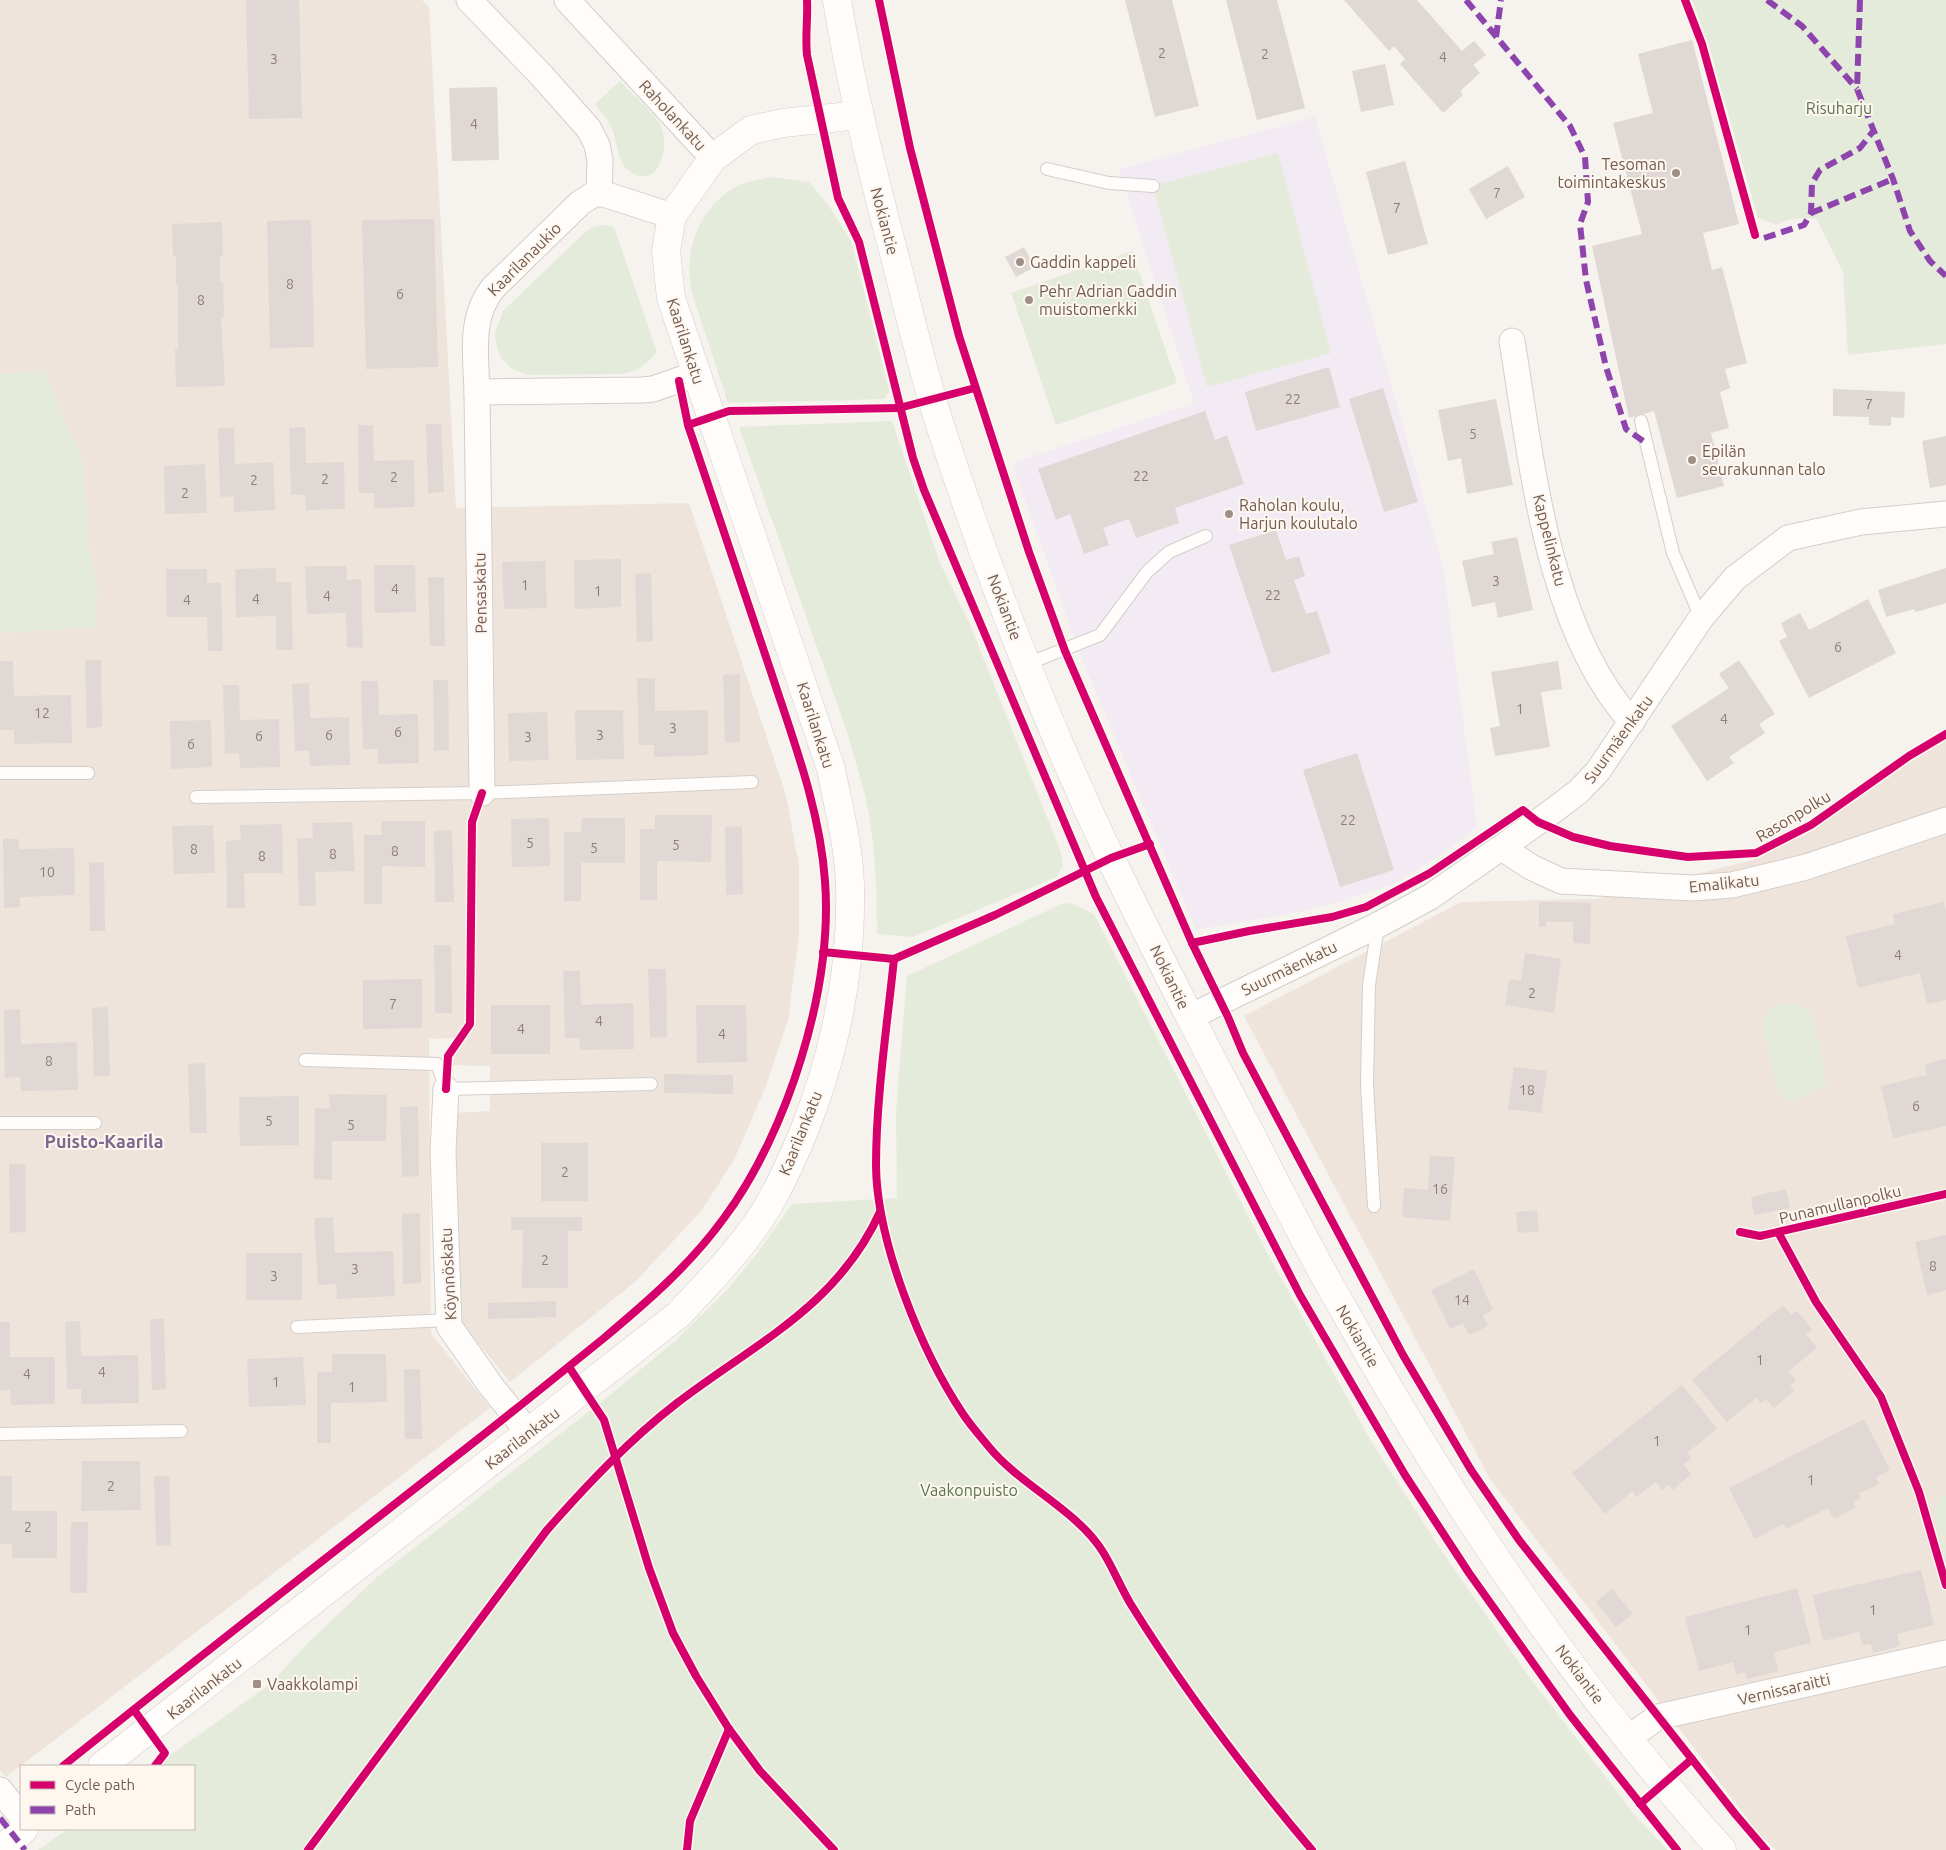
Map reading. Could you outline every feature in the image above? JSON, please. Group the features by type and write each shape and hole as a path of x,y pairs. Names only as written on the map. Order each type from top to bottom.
{"street":[{"path":"469,0 554,88 589,129 597,145 600,161 599,194 672,216 713,158"},
{"name":"Raholankatu","path":"567,0 713,158 722,149 751,130 783,123 859,115"},
{"name":"Nokiantie","path":"837,0 859,115 938,420 964,498 1027,664 1111,858 1190,1017 1334,1294 1405,1416 1483,1542 1547,1632 1663,1784 1722,1850"},
{"name":"Kaarilanaukio","path":"478,392 477,327 483,301 493,288 580,203 591,195 599,194"},
{"name":"Kaarilankatu","path":"103,1765 678,1315 726,1264 771,1202 809,1119 834,1041 848,954 850,884 831,769 671,298 666,251 672,216"},
{"name":"Kappelinkatu","path":"1512,341 1540,508 1566,607 1595,670 1616,704 1632,722"},
{"path":"478,392 606,392 653,389 696,374"},
{"name":"Pensaskatu","path":"478,392 482,793"},
{"name":"Suurmäenkatu","path":"1190,1017 1378,925 1430,897 1502,848 1578,792 1598,771 1701,618 1735,578 1788,538 1861,522 1946,514"},
{"name":"Emalikatu","path":"1502,848 1531,867 1561,881 1666,887 1722,886 1788,872 1946,820"},
{"name":"Köynnöskatu","path":"446,1089 443,1152 449,1326 486,1378 529,1433"},
{"name":"Vernissaraitti","path":"1628,1738 1658,1717 1946,1653"},
{"path":"0,1790 20,1815"},
{"path":"1,1850 23,1830"}],"lane":[{"path":"1047,169 1109,183 1153,186"},
{"path":"1641,421 1673,553 1701,618"},
{"path":"1027,664 1100,635 1147,572 1169,552 1206,536"},
{"path":"0,773 88,773"},
{"path":"196,797 482,793 752,782"},
{"path":"1374,1206 1367,1085 1369,985 1378,925"},
{"path":"305,1060 437,1064 446,1089 651,1084"},
{"path":"0,1123 95,1123"},
{"path":"296,1327 449,1320"},
{"path":"0,1434 181,1431"}],"shaded area":[{"path":"0,0 422,0 429,7 456,508 689,503 786,795 799,866 799,935 788,1020 766,1086 734,1160 701,1211 636,1281 510,1382 460,1321 454,1113 490,1111 490,1066 453,1065 453,1038 429,1039 431,1333 490,1408 6,1777 0,1770 0,633 95,627 44,372 0,374"},
{"name":"Raholan koulu, Harjun koulutalo","path":"1315,117 1443,566 1477,827 1436,858 1391,885 1345,900 1297,912 1196,930 1080,654 1012,463 1194,403 1119,169"},
{"path":"1946,740 1946,1850 1776,1850 1759,1834 1489,1477 1244,1016 1461,902 1597,899 1753,860"}],"green space":[{"name":"Risuharju","path":"1692,0 1946,0 1946,344 1848,355 1843,272 1816,218 1790,219 1776,225 1758,218 1708,43"},
{"path":"620,81 654,116 661,126 664,135 663,155 659,165 654,172 647,176 639,176 625,167 611,126 595,104"},
{"path":"1278,153 1331,353 1207,387 1153,186"},
{"path":"771,177 809,182 829,206 851,241 889,390 885,399 728,403 692,293 690,262 692,246 703,218 724,195 741,184"},
{"path":"607,225 614,227 657,352 642,366 622,374 528,375 512,369 501,358 497,348 495,334 503,311 586,231 595,226"},
{"path":"1132,251 1177,383 1056,425 1011,293"},
{"path":"44,371 83,461 90,552 99,596 94,604 96,627 0,633 0,374"},
{"path":"892,421 940,563 969,622 1060,850 1063,866 1056,877 913,937 877,934 874,850 860,777 847,732 739,427"},
{"name":"Vaakonpuisto","path":"1064,903 1073,904 1094,914 1265,1249 1371,1441 1443,1553 1527,1674 1634,1814 1667,1850 38,1850 67,1830 195,1830 195,1765 156,1765 269,1685 306,1645 377,1577 610,1395 675,1341 726,1291 756,1255 792,1204 897,1198 896,1112 907,976"},
{"path":"1795,1003 1809,1010 1815,1022 1827,1085 1793,1102 1780,1093 1777,1086 1766,1042 1764,1023 1772,1009 1781,1005"},
{"path":"1943,1496 1946,1496 1946,1557 1936,1517 1938,1502"}],"building":[{"path":"246,0 299,0 302,118 249,119"},
{"path":"1125,0 1172,0 1199,106 1155,117"},
{"path":"1226,0 1277,0 1305,108 1257,120"},
{"path":"1344,0 1417,0 1462,51 1474,41 1486,55 1473,65 1480,73 1460,91 1463,95 1443,113 1400,64 1405,59 1394,46 1389,51"},
{"path":"1692,40 1739,224 1703,233 1712,270 1722,267 1747,363 1725,369 1730,388 1720,392 1729,428 1711,433 1724,486 1677,498 1654,411 1629,418 1592,246 1642,234 1613,123 1653,113 1638,54"},
{"path":"1385,64 1394,105 1361,112 1352,71"},
{"path":"497,87 499,160 452,161 449,88"},
{"path":"1405,161 1428,244 1388,255 1366,172"},
{"path":"1508,166 1525,197 1486,219 1469,189"},
{"path":"434,219 438,367 366,369 362,220"},
{"path":"311,220 314,347 270,348 267,221"},
{"path":"222,222 223,256 220,256 220,282 223,282 224,317 221,317 225,386 176,387 175,349 178,349 178,285 176,285 176,256 173,256 172,224"},
{"name":"Gaddin kappeli","path":"1024,247 1035,267 1016,277 1005,257"},
{"path":"1329,367 1340,407 1256,431 1245,392"},
{"path":"1383,388 1418,502 1384,512 1349,399"},
{"path":"1833,389 1905,392 1904,418 1891,417 1891,426 1869,425 1869,417 1833,416"},
{"path":"1496,399 1513,485 1467,494 1461,458 1448,461 1438,410"},
{"path":"1205,411 1215,440 1227,435 1244,484 1175,508 1179,523 1136,538 1129,519 1103,528 1109,545 1084,554 1070,514 1056,520 1038,469"},
{"path":"426,424 441,424 444,492 428,493"},
{"path":"358,425 373,425 374,461 414,460 415,507 374,508 374,493 359,493"},
{"path":"305,427 306,463 344,462 345,509 306,510 305,495 291,495 289,428"},
{"path":"218,428 234,428 235,464 273,462 275,510 234,512 234,496 220,497"},
{"path":"1946,436 1946,485 1930,488 1922,441"},
{"path":"205,464 207,513 165,514 164,466"},
{"path":"1276,530 1286,560 1299,556 1305,576 1294,580 1306,614 1317,611 1331,653 1272,673 1229,545"},
{"path":"1517,537 1533,610 1498,618 1495,602 1472,607 1462,561 1494,554 1491,542"},
{"path":"621,559 621,607 575,609 574,560"},
{"path":"545,561 547,608 504,609 502,562"},
{"path":"374,565 415,565 416,612 375,613"},
{"path":"305,566 346,566 347,580 361,579 363,648 347,647 346,613 307,614"},
{"path":"276,568 276,582 291,582 293,650 276,650 276,616 236,617 235,569"},
{"path":"1946,568 1946,603 1916,612 1914,609 1886,617 1878,590"},
{"path":"166,569 207,569 207,583 221,583 223,651 208,651 207,617 167,617"},
{"path":"651,573 653,641 637,642 635,574"},
{"path":"428,577 444,577 445,646 430,646"},
{"path":"1868,599 1896,653 1809,698 1779,641 1787,637 1781,623 1800,613 1809,630"},
{"path":"85,660 101,660 102,727 87,728"},
{"path":"1739,660 1775,714 1759,724 1765,733 1729,757 1734,763 1707,781 1671,726 1729,688 1719,674"},
{"path":"0,661 13,661 14,696 71,695 72,743 14,744 14,730 0,730"},
{"path":"1558,661 1562,689 1541,692 1550,747 1495,756 1490,728 1500,726 1491,672"},
{"path":"740,674 740,742 725,743 723,675"},
{"path":"637,678 655,678 655,711 708,710 708,755 654,757 654,745 639,745"},
{"path":"433,680 448,680 449,750 434,751"},
{"path":"361,681 378,681 379,715 418,714 419,763 378,764 378,749 363,749"},
{"path":"309,683 310,718 349,717 350,765 310,766 309,751 295,751 292,684"},
{"path":"223,685 239,685 240,720 279,719 280,767 240,768 239,753 225,754"},
{"path":"575,710 623,710 624,759 576,760"},
{"path":"547,712 549,760 509,761 508,713"},
{"path":"211,720 212,767 171,769 170,721"},
{"path":"1357,753 1394,870 1340,887 1303,770"},
{"path":"655,815 712,815 711,862 657,861 657,900 640,900 640,829 655,829"},
{"path":"549,818 550,866 512,867 511,819"},
{"path":"582,818 625,818 625,863 581,863 581,901 564,901 564,832 581,832"},
{"path":"381,821 425,821 425,867 382,866 382,904 364,904 364,835 382,835"},
{"path":"352,822 355,871 315,872 316,906 299,906 297,838 313,838 312,823"},
{"path":"282,824 283,873 244,873 245,908 227,908 226,841 241,840 240,825"},
{"path":"213,825 215,873 174,874 172,826"},
{"path":"742,826 743,894 726,895 725,827"},
{"path":"452,830 454,902 435,902 434,831"},
{"path":"3,839 18,839 19,849 74,848 75,895 20,897 20,907 4,908"},
{"path":"104,862 105,931 90,931 89,863"},
{"path":"1539,902 1591,903 1590,944 1573,943 1573,922 1546,922 1546,927 1539,927"},
{"path":"1944,902 1946,912 1946,1000 1927,1004 1920,973 1858,988 1846,936 1895,924 1893,914"},
{"path":"434,945 451,945 452,1013 435,1013"},
{"path":"1525,953 1561,959 1554,1013 1505,1005 1509,979 1521,981"},
{"path":"648,969 666,969 667,1037 650,1038"},
{"path":"563,971 580,971 581,1005 633,1003 634,1049 580,1050 579,1038 565,1038"},
{"path":"422,979 422,1028 363,1029 363,980"},
{"path":"491,1005 550,1005 550,1054 491,1054"},
{"path":"696,1005 746,1005 747,1062 697,1063"},
{"path":"108,1007 110,1076 94,1076 92,1008"},
{"path":"20,1009 21,1044 77,1042 78,1090 21,1091 20,1077 5,1078 4,1010"},
{"path":"1946,1059 1946,1126 1893,1138 1881,1086 1927,1075 1925,1064"},
{"path":"205,1063 207,1133 190,1133 188,1064"},
{"path":"1514,1067 1547,1071 1541,1113 1508,1109"},
{"path":"664,1074 733,1075 733,1094 664,1093"},
{"path":"329,1094 387,1095 386,1141 332,1141 332,1180 314,1179 315,1108 330,1109"},
{"path":"299,1096 299,1145 240,1146 239,1097"},
{"path":"418,1106 419,1176 402,1177 400,1107"},
{"path":"541,1143 588,1143 588,1201 541,1201"},
{"path":"1430,1156 1455,1157 1450,1221 1402,1217 1404,1188 1428,1190"},
{"path":"9,1164 25,1164 26,1232 10,1233"},
{"path":"1786,1189 1790,1208 1754,1215 1751,1197"},
{"path":"1537,1210 1539,1231 1518,1233 1516,1212"},
{"path":"420,1213 421,1283 403,1284 402,1214"},
{"path":"333,1217 335,1253 393,1251 395,1296 337,1299 336,1284 318,1285 314,1218"},
{"path":"511,1217 582,1217 582,1231 568,1231 568,1288 522,1288 523,1230 511,1230"},
{"path":"1946,1235 1946,1290 1927,1295 1915,1242"},
{"path":"246,1253 302,1253 302,1300 246,1300"},
{"path":"1474,1269 1493,1310 1483,1315 1488,1326 1469,1335 1463,1323 1450,1329 1431,1290"},
{"path":"556,1301 556,1317 488,1319 488,1303"},
{"path":"1783,1305 1792,1315 1797,1311 1812,1329 1806,1334 1817,1348 1789,1371 1796,1381 1790,1386 1794,1391 1774,1408 1766,1399 1761,1403 1756,1398 1727,1422 1692,1380"},
{"path":"150,1319 164,1319 166,1389 152,1390"},
{"path":"80,1321 81,1356 138,1355 139,1403 81,1404 81,1389 67,1389 65,1322"},
{"path":"0,1322 10,1322 10,1357 55,1357 55,1404 11,1405 10,1390 0,1391"},
{"path":"332,1354 386,1354 387,1402 331,1403 331,1443 317,1443 317,1372 332,1372"},
{"path":"303,1357 306,1405 249,1407 247,1359"},
{"path":"404,1369 420,1369 422,1439 405,1439"},
{"path":"1682,1385 1717,1429 1687,1453 1691,1458 1683,1464 1691,1474 1673,1490 1669,1485 1662,1490 1656,1482 1636,1497 1633,1491 1605,1514 1572,1473"},
{"path":"1864,1419 1890,1470 1876,1477 1879,1484 1858,1494 1861,1498 1853,1502 1856,1508 1834,1519 1828,1508 1786,1529 1783,1524 1755,1539 1729,1488"},
{"path":"82,1461 140,1461 141,1510 81,1511"},
{"path":"0,1476 12,1476 12,1511 57,1511 57,1558 12,1558 12,1544 0,1544"},
{"path":"154,1476 169,1476 171,1545 156,1546"},
{"path":"71,1522 88,1522 87,1593 70,1593"},
{"path":"1921,1570 1934,1625 1897,1634 1900,1646 1873,1653 1871,1644 1862,1645 1859,1632 1823,1641 1813,1595"},
{"path":"1797,1588 1811,1643 1774,1652 1778,1671 1747,1679 1745,1672 1736,1674 1733,1662 1699,1671 1685,1617"},
{"path":"1612,1589 1633,1614 1616,1627 1596,1602"}],"marked path":[{"path":"1466,0 1570,126 1585,157 1588,202 1580,224 1586,280 1606,367 1626,429 1646,443"},
{"path":"1496,37 1501,0"},
{"path":"1767,0 1802,26 1857,89"},
{"path":"1860,0 1857,89 1893,179 1910,231 1930,261 1946,276"},
{"path":"1764,238 1804,225 1811,213 1812,183 1820,170 1860,148 1874,130"},
{"path":"1811,213 1893,179"},
{"path":"0,1818 25,1850"}],"cycle path":[{"path":"807,0 807,55 838,198 859,242 913,458 924,490 1096,897 1300,1295 1405,1475 1469,1573 1570,1715 1677,1850"},
{"path":"879,0 910,148 959,336 1029,552 1065,651 1192,943 1228,1017 1243,1053 1403,1355 1471,1470 1519,1540 1736,1815 1766,1850"},
{"path":"1685,0 1702,44 1755,235"},
{"path":"64,1765 510,1414 637,1310 683,1267 711,1235 747,1183 768,1144 786,1102 801,1057 822,967 826,923 822,855 818,828 805,776 688,425 679,381"},
{"path":"688,425 729,411 899,408 975,388"},
{"name":"Rasonpolku","path":"1192,943 1332,917 1366,907 1430,873 1523,810 1538,822 1573,837 1610,846 1688,857 1756,853 1811,825 1909,756 1946,734"},
{"path":"446,1089 448,1056 470,1024 472,822 482,793"},
{"path":"823,952 894,959 995,915 1111,858 1150,844"},
{"path":"894,959 882,1062 876,1166 878,1196 884,1228 904,1295 917,1328 947,1388 972,1427 1016,1474 1064,1510 1092,1537 1107,1558 1130,1603 1194,1699 1263,1791 1312,1850"},
{"name":"Punamullanpolku","path":"1740,1232 1760,1236 1946,1194"},
{"path":"308,1850 547,1530 562,1513 609,1464 659,1417 706,1381 792,1321 817,1298 841,1273 862,1245 880,1212"},
{"name":"Punamullanpolku","path":"1778,1232 1816,1302 1881,1397 1919,1492 1946,1585"},
{"path":"569,1367 604,1420 649,1568 673,1633 696,1676 729,1729 760,1771 834,1850"},
{"path":"134,1710 165,1753 156,1765"},
{"path":"687,1850 690,1821 729,1729"},
{"path":"1640,1804 1692,1759"}],"place":[{"name":"Tesoman toimintakeskus","path":"1676,173"},
{"name":"Gaddin kappeli","path":"1020,262"},
{"name":"Pehr Adrian Gaddin muistomerkki","path":"1029,300"},
{"name":"Epilän seurakunnan talo","path":"1692,460"},
{"name":"Raholan koulu, Harjun koulutalo","path":"1229,514"},
{"name":"Vaakkolampi","path":"257,1684"}],"district":[{"name":"Puisto-Kaarila","path":"104,1142"}]}
